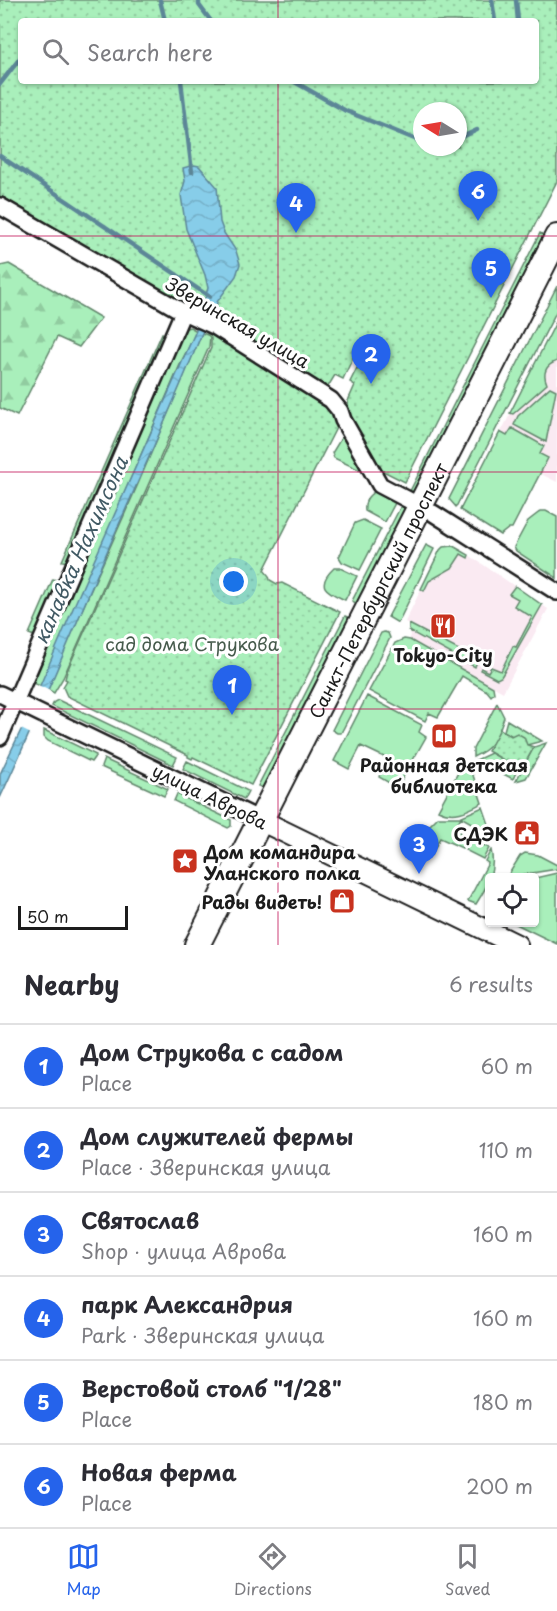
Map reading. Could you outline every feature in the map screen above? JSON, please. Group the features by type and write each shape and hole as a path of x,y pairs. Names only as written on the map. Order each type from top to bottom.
{"main road":[{"name":"Санкт-Петербургский проспект","path":"427,510 557,237"},
{"name":"Санкт-Петербургский проспект","path":"197,945 267,823 427,510 557,268"},
{"name":"Санкт-Петербургский проспект","path":"213,945 267,823"}],"street":[{"name":"Зверинская улица","path":"0,206 189,315 211,325 331,400 340,411 380,485 427,510 557,592"},
{"path":"0,737 19,703 189,315"},
{"name":"улица Аврова","path":"0,694 517,945"}],"shaded area":[{"path":"557,322 557,482 539,473 471,491"},
{"path":"449,546 458,548 469,555 548,609 503,692 410,640 409,624 405,622 440,550"}],"green space":[{"path":"0,0 557,0 557,181 405,482 381,470 349,415 348,401 355,385 350,382 357,368 363,370 368,357 356,351 343,379 335,375 326,390 215,316 196,306 191,308 0,196"},
{"path":"540,233 546,236 414,496 409,493"},
{"path":"9,264 101,318 79,347 57,337 17,416 0,408 0,266"},
{"path":"557,286 557,310 456,507 449,499"},
{"path":"557,320 557,361 546,370 547,384 513,414 510,413"},
{"path":"190,327 197,331 182,360 41,686 32,683 180,335"},
{"path":"162,333 168,336 69,562 62,561"},
{"path":"202,333 210,336 209,347 63,678 54,693 47,689"},
{"name":"сад дома Струкова","path":"207,334 218,334 331,406 337,426 264,570 270,580 277,584 282,583 340,612 251,785 193,757 192,759 67,696 63,687 67,680 65,679 67,671 211,348 211,338"},
{"path":"550,387 556,390 546,442 514,425 518,416"},
{"path":"512,428 544,446 540,454 548,458 512,528 500,535 460,510 500,432 507,436"},
{"path":"343,435 364,472 334,458 332,453"},
{"path":"375,492 396,501 385,522 365,511 367,500"},
{"path":"402,504 409,508 360,605 352,601"},
{"path":"541,511 557,517 557,578 516,551 514,547 528,521"},
{"path":"363,520 381,529 360,570 342,562 339,557 355,523"},
{"path":"426,545 434,549 398,623 388,617"},
{"path":"453,546 469,555 468,558 461,554 452,568 429,581 424,591 421,589 440,550 443,547"},
{"path":"334,568 340,568 357,576 345,600 329,591 324,584"},
{"path":"53,579 61,582 37,637 29,634"},
{"path":"515,586 542,605 501,677 497,679 480,670 481,668 488,672 491,667 501,671 513,646 516,647 532,617 514,606 518,599 509,594"},
{"path":"345,616 350,618 265,789 258,786"},
{"path":"409,624 474,658 475,667 411,632"},
{"path":"381,633 388,633 390,638 341,733 337,733 332,730"},
{"path":"404,639 410,640 493,687 494,693 491,696 487,691 462,676 438,717 429,713 425,721 369,691 395,643"},
{"path":"367,696 422,725 419,732 426,737 401,781 406,784 403,791 379,777 386,758 361,746 349,769 334,761"},
{"path":"58,700 177,757 173,765 52,706"},
{"path":"497,703 504,717 496,737 486,750 473,757 473,749"},
{"path":"507,720 542,741 527,745 504,731"},
{"path":"500,729 511,736 517,733 524,737 527,745 534,747 521,770 488,751"},
{"path":"44,730 96,755 91,762 48,741 44,737"},
{"path":"546,743 526,778 516,781 534,747"},
{"path":"491,753 518,768 513,779 476,760"},
{"path":"104,759 168,789 164,796 101,767"},
{"path":"187,761 248,791 244,799 183,769"},
{"path":"470,766 482,803 466,811 455,813 438,810 460,769"},
{"path":"177,794 231,820 231,826 228,828 174,801"},
{"path":"483,807 491,830 487,832 461,817 454,829 467,837 462,848 440,838 431,855 413,846 417,838 438,817 460,817"},
{"path":"471,839 489,848 483,859 465,850"},
{"path":"491,850 491,873 485,873 485,889 476,904 468,901 488,863 485,861"},
{"path":"525,853 538,855 557,865 557,869 532,873 509,873 520,856"},
{"path":"557,873 557,944 522,927 539,927 539,877"}],"water":[{"path":"199,166 217,187 220,222 224,233 236,251 240,264 236,276 217,302 215,315 202,333 0,798 0,774 205,310 208,288 186,229 181,195 185,181 183,168"}],"pier":[{"path":"38,685 50,691 33,735 19,728"}],"waterway":[{"path":"160,0 164,18"},
{"path":"199,0 199,5 209,18"},
{"path":"492,0 495,18"},
{"path":"516,0 518,18"},
{"path":"0,84 18,61"},
{"path":"181,84 192,172"},
{"path":"298,84 346,111 413,138"},
{"path":"467,135 477,130"},
{"path":"0,156 210,297"}],"place":[{"name":"Новая ферма","path":"478,221"},
{"name":"парк Александрия","path":"296,233"},
{"name":"Верстовой столб \"1/28\"","path":"491,298"},
{"name":"Дом служителей фермы","path":"371,384"},
{"name":"Tokyo-City","path":"443,626"},
{"name":"Дом Струкова с садом","path":"232,715"},
{"name":"Районная детская библиотека","path":"444,736"},
{"name":"СДЭК","path":"527,833"},
{"name":"Дом командира Уланского полка","path":"185,861"},
{"name":"Святослав","path":"419,874"},
{"name":"Рады видеть!","path":"342,901"}],"water label":[{"name":"канавка Нахимсона","path":"80,550"}]}
